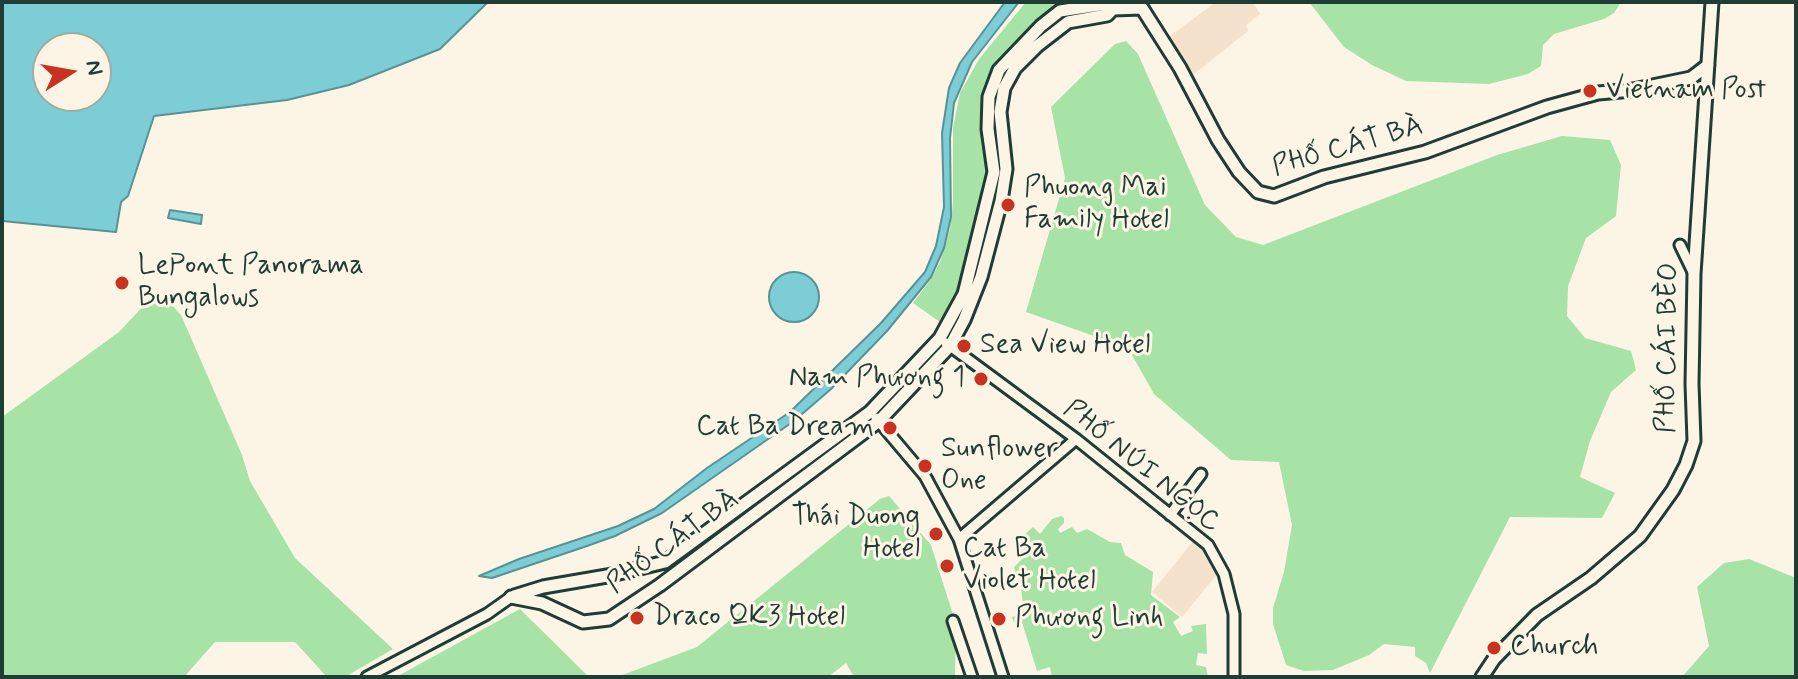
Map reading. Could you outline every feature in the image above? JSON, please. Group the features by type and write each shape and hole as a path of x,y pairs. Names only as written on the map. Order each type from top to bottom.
{"main road":[{"name":"PHỐ CÁI BÈO","path":"1482,677 1503,648 1537,615 1617,558 1640,536 1673,490 1694,441 1694,274 1712,2"},
{"name":"PHỐ CÁT BÀ","path":"511,597 543,587 665,562 759,502 875,417 945,342 964,294 992,212 994,172 988,129 989,97 1037,46 1068,22 1107,15 1107,5"},
{"name":"PHỐ CÁT BÀ","path":"998,86 999,70 1064,7 1145,5 1239,172 1258,192 1274,196 1324,177 1425,152 1547,107 1598,93 1707,77"},
{"path":"1064,7 1068,22"},
{"path":"1691,78 1699,80 1707,77"},
{"name":"PHỐ CÁT BÀ","path":"511,597 542,603 583,622 609,619 660,585 759,502"}],"street":[{"path":"1680,245 1694,274"},
{"name":"PHỐ NÚI NGỌC","path":"945,342 1076,439 1208,545 1224,574 1234,614 1234,677"},
{"path":"875,417 925,476 959,539 1003,677"},
{"path":"959,539 1076,439"},
{"path":"1170,515 1201,474"},
{"path":"367,677 487,614 511,597"},
{"path":"953,621 972,677"}],"shaded area":[{"path":"1216,2 1253,2 1260,14 1246,25 1248,31 1189,78 1166,39"},
{"path":"1194,540 1205,549 1219,572 1182,617 1152,592"}],"green space":[{"path":"1026,2 1074,3 992,76 996,95 995,138 1000,174 973,284 966,305 950,329 913,303 940,262 950,229 953,128 960,93 979,59"},
{"path":"1309,2 1621,2 1614,13 1604,19 1554,34 1543,45 1541,66 1528,74 1489,84 1406,81 1344,47"},
{"path":"1126,41 1138,54 1205,205 1236,237 1263,245 1497,155 1562,136 1610,140 1621,165 1616,216 1586,238 1568,286 1567,316 1585,338 1631,351 1636,370 1611,392 1590,441 1580,477 1615,493 1602,518 1510,517 1430,673 1426,663 1415,656 1415,647 1384,644 1369,655 1333,670 1304,671 1286,665 1273,624 1273,608 1284,572 1292,525 1279,462 1231,460 1154,394 1128,348 1026,312 1065,178 1051,107 1115,44"},
{"path":"158,296 165,298 181,315 242,455 250,481 295,558 393,649 345,677 327,677 295,642 215,642 184,677 2,677 2,417 119,332 147,302"},
{"path":"889,496 931,545 956,624 955,677 854,677 846,663 828,677 617,677 697,647 880,499"},
{"path":"1061,516 1064,523 1058,529 1060,533 1072,527 1077,533 1087,529 1110,542 1121,543 1125,555 1153,572 1151,595 1180,617 1173,622 1181,636 1193,631 1191,626 1206,624 1207,654 1198,653 1196,665 1206,667 1208,677 1052,677 1050,667 1037,671 1022,622 1014,623 1012,617 1024,613 1021,575 1016,575 1014,567 1028,553 1018,540 1033,527 1040,534 1052,519"},
{"path":"1749,559 1796,578 1796,677 1682,677 1709,646 1697,587 1724,563"},
{"path":"520,609 589,677 396,677"}],"water":[{"path":"2,2 488,2 440,49 349,85 287,100 154,116 128,196 121,202 116,232 2,221"},
{"path":"1005,2 1019,2 972,62 954,103 950,138 951,217 944,248 931,277 887,331 831,389 794,421 662,513 587,546 492,578 479,576 519,559 618,526 654,509 707,468 790,412 881,323 925,272 936,246 944,207 942,133 949,88 960,63"},
{"path":"170,210 202,215 201,224 168,218"},
{"path":"794,272 812,279 819,297 812,315 794,322 776,315 769,297 776,279"}],"ferry route":[{"path":"2,13 3,2"}],"place":[{"name":"Vietnam Post","path":"1590,91"},
{"name":"Phuong Mai Family Hotel","path":"1008,205"},
{"name":"LePont Panorama Bungalows","path":"122,283"},
{"name":"Sea View Hotel","path":"964,346"},
{"name":"Nam Phương 1","path":"981,379"},
{"name":"Cat Ba Dream","path":"890,428"},
{"name":"Sunflower One","path":"925,466"},
{"name":"Thái Duong Hotel","path":"936,534"},
{"name":"Cat Ba Violet Hotel","path":"947,566"},
{"name":"Draco QK3 Hotel","path":"637,618"},
{"name":"Phương Linh","path":"999,619"},
{"name":"Church","path":"1494,648"}]}
